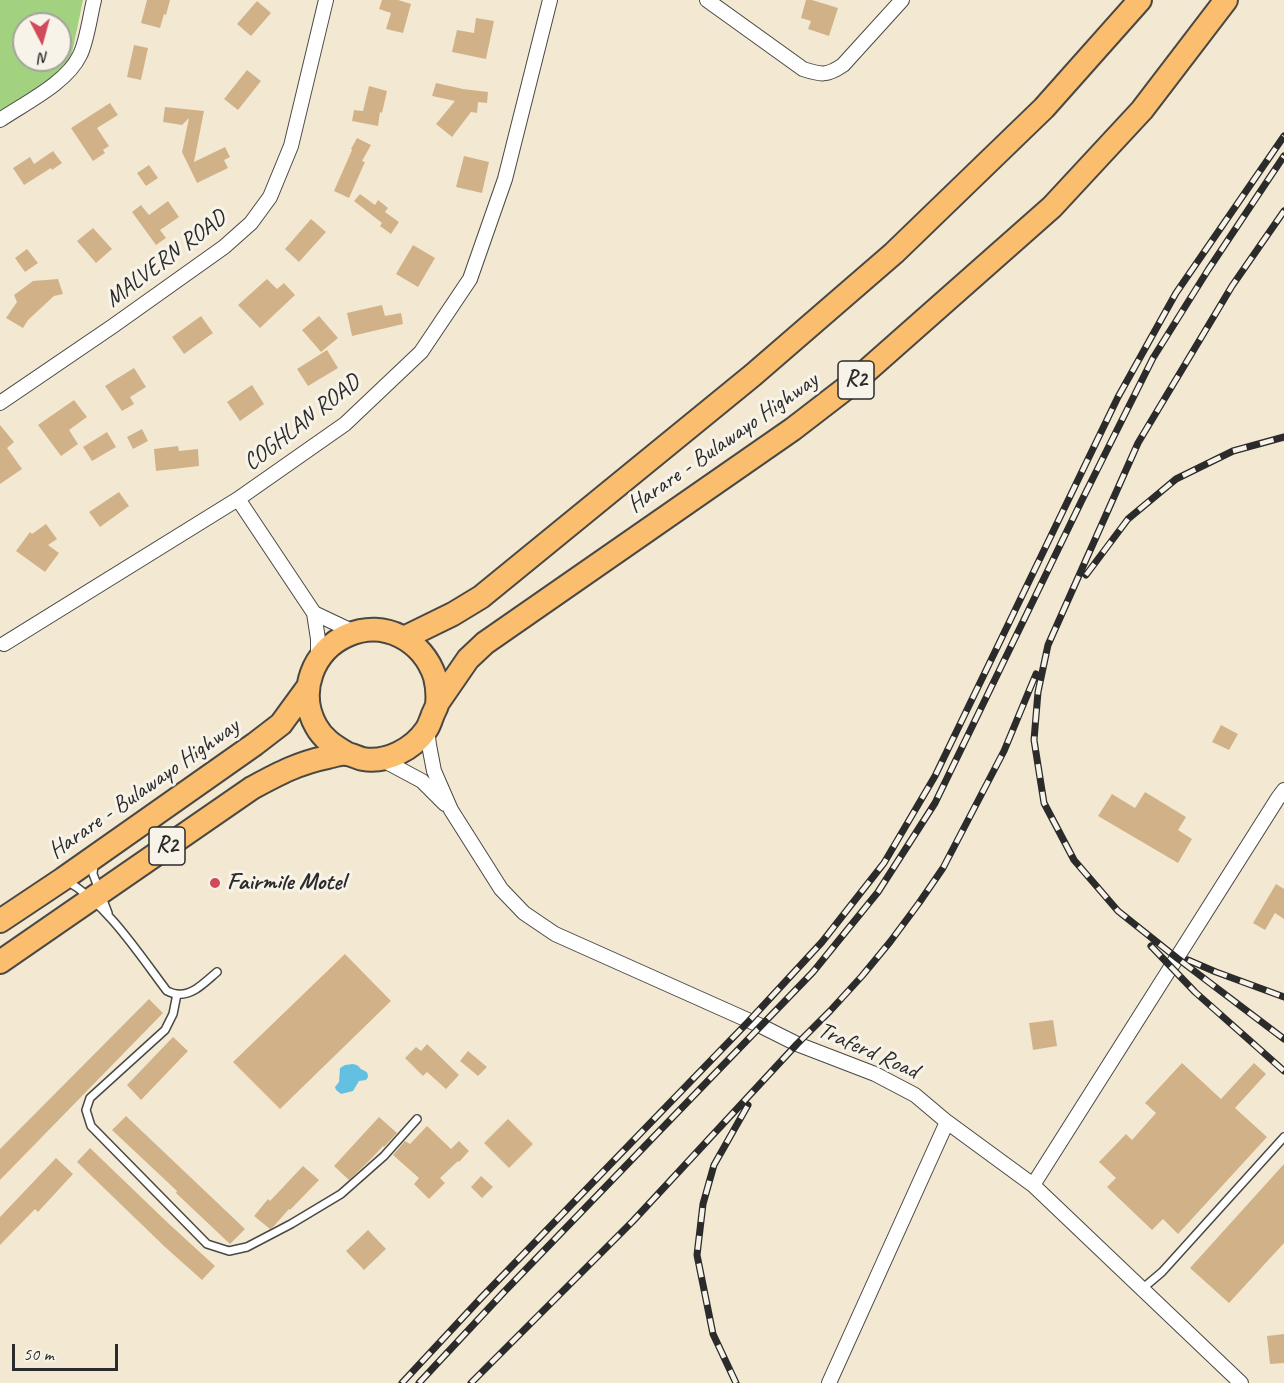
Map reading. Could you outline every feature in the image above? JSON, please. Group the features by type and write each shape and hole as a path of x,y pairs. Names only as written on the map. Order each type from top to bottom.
{"highway":[{"name":"Harare - Bulawayo Highway","path":"404,638 481,597 753,375 894,252 1044,108 1140,0"},
{"name":"Harare - Bulawayo Highway","path":"437,704 437,684 431,666 420,650 404,638 388,632 371,630 354,632 340,638 318,660 311,673 308,687 309,708 316,727 329,742 346,753 363,759 380,759 399,753 415,743 427,729 437,704 468,659 485,643 793,429 854,382 1052,207 1142,110 1226,0"},
{"name":"Harare - Bulawayo Highway","path":"0,921 246,751 281,724 308,687"},
{"name":"Harare - Bulawayo Highway","path":"0,962 252,788 286,769 346,753"}],"street":[{"path":"0,120 57,83 73,68 82,53 94,0"},
{"name":"MALVERN ROAD","path":"0,404 215,254 251,223 270,197 291,146 326,0"},
{"name":"COGHLAN ROAD","path":"1,644 238,500 345,424 421,352 470,279 505,179 550,0"},
{"path":"707,0 803,69 818,74 831,73 843,65 902,0"},
{"path":"238,500 314,612 318,660"},
{"path":"314,612 354,632"},
{"name":"Traferd Road","path":"427,729 434,771 451,810 501,890 524,913 555,934 797,1044 875,1074 915,1095 947,1122 1033,1185 1241,1383"},
{"name":"Traferd Road","path":"380,759 422,782 451,810"},
{"path":"1033,1185 1284,790"},
{"path":"829,1383 947,1122"}],"lane":[{"path":"94,857 93,874 96,896 167,991 177,994 190,992 217,972"},
{"path":"63,879 96,896 109,916"},
{"path":"177,994 173,1014 165,1030 90,1098 86,1110 91,1126 207,1244 229,1251 247,1247 291,1224 341,1194 384,1156 417,1119"},
{"path":"1142,1289 1162,1272 1284,1137"}],"green space":[{"path":"0,0 83,0 72,53 72,12 12,12 12,72 68,72 66,82 0,114"}],"water":[{"path":"353,1064 366,1072 368,1077 366,1080 359,1081 353,1091 341,1094 335,1087 339,1082 340,1068"}],"building":[{"path":"147,0 170,0 160,28 141,23"},
{"path":"382,0 398,0 411,4 403,33 386,29 391,13 379,9"},
{"path":"806,0 838,8 829,36 808,29 811,21 801,18"},
{"path":"257,1 271,13 251,36 237,24"},
{"path":"476,18 494,21 486,59 452,52 457,30 474,33"},
{"path":"134,45 148,48 141,80 127,77"},
{"path":"247,70 261,81 238,110 224,99"},
{"path":"436,83 488,92 487,103 478,102 477,113 471,112 452,137 436,124 455,101 432,96"},
{"path":"369,86 387,91 378,126 352,121 354,110 363,111"},
{"path":"110,103 118,115 97,128 109,146 103,150 105,153 93,161 71,128"},
{"path":"165,107 204,111 194,162 225,147 230,157 224,160 228,168 197,183 182,152 189,118 182,125 163,122"},
{"path":"357,138 371,145 362,161 365,162 349,198 334,191"},
{"path":"53,151 62,163 24,185 13,168 30,157 34,164"},
{"path":"464,156 489,162 482,193 456,187"},
{"path":"149,165 158,178 146,186 137,173"},
{"path":"360,194 375,205 378,200 388,208 385,212 399,222 391,234 380,226 382,223 354,201"},
{"path":"168,201 179,217 160,230 166,238 156,245 132,212 141,205 149,215"},
{"path":"311,219 326,232 299,262 285,249"},
{"path":"93,228 112,249 96,263 77,241"},
{"path":"413,245 435,258 418,287 396,274"},
{"path":"27,249 38,263 25,272 15,258"},
{"path":"58,279 63,294 54,296 28,320 23,328 6,318 17,302 14,295 33,281"},
{"path":"267,279 277,289 284,283 295,295 260,328 238,305"},
{"path":"382,305 385,316 401,313 403,324 352,336 347,313"},
{"path":"201,316 213,333 184,354 172,337"},
{"path":"319,316 338,338 321,352 302,330"},
{"path":"327,350 338,368 308,386 297,369"},
{"path":"134,368 146,387 130,397 134,404 122,411 105,386"},
{"path":"252,385 264,404 240,421 227,402"},
{"path":"74,400 87,417 69,430 78,444 61,456 38,425"},
{"path":"0,425 14,442 7,448 22,469 0,484"},
{"path":"142,429 148,441 133,449 127,437"},
{"path":"107,432 116,447 92,461 83,447"},
{"path":"178,446 179,451 198,449 199,466 156,471 154,449"},
{"path":"119,492 129,506 100,527 89,512"},
{"path":"46,524 57,539 48,545 59,553 45,572 16,551 30,532 32,534"},
{"path":"1221,725 1238,734 1229,750 1212,742"},
{"path":"1145,792 1186,817 1178,830 1192,839 1178,863 1098,816 1112,794 1135,808"},
{"path":"1276,884 1284,889 1284,919 1275,913 1265,930 1253,923"},
{"path":"345,954 391,1001 280,1109 233,1062"},
{"path":"149,999 163,1013 0,1180 0,1149"},
{"path":"1053,1020 1057,1046 1033,1050 1029,1023"},
{"path":"173,1037 188,1051 141,1100 127,1085"},
{"path":"427,1044 459,1075 446,1089 427,1072 423,1076 405,1058 416,1047 421,1051"},
{"path":"468,1051 487,1067 478,1076 460,1061"},
{"path":"1182,1063 1221,1099 1254,1063 1266,1074 1235,1108 1267,1137 1178,1234 1163,1219 1152,1230 1107,1187 1116,1178 1099,1162 1126,1134 1132,1140 1156,1113 1145,1103"},
{"path":"126,1116 245,1229 230,1244 112,1130"},
{"path":"379,1117 397,1133 349,1180 334,1166"},
{"path":"508,1119 533,1144 509,1168 484,1143"},
{"path":"427,1126 451,1149 459,1141 469,1151 440,1178 445,1183 429,1199 414,1184 419,1178 393,1155 405,1141 410,1144"},
{"path":"90,1148 215,1266 202,1280 77,1162"},
{"path":"56,1158 73,1174 38,1212 35,1209 0,1245 0,1217"},
{"path":"1284,1164 1284,1243 1229,1303 1190,1268"},
{"path":"303,1166 319,1180 270,1229 254,1216 268,1199 270,1201"},
{"path":"481,1176 493,1187 482,1198 471,1187"},
{"path":"368,1230 386,1249 364,1270 346,1251"},
{"path":"1284,1334 1284,1363 1270,1364 1267,1336"}],"railway":[{"path":"402,1383 749,1021 822,942 884,863 935,776 1118,397 1176,293 1284,136"},
{"path":"419,1383 813,972 878,892 935,803 1153,358 1284,156"},
{"path":"1284,211 1232,286 1138,443 1048,645 1038,692 1034,740 1044,803 1074,860 1118,911 1284,1039"},
{"path":"1086,575 1128,519 1176,479 1233,451 1284,437"},
{"path":"471,1383 633,1221 830,1011 890,942 943,868 1004,751 1036,674"},
{"path":"1151,946 1195,992 1284,1071"},
{"path":"1188,960 1284,997"},
{"path":"736,1383 713,1334 697,1255 703,1204 714,1165 748,1105"}],"place":[{"name":"Fairmile Motel","path":"215,883"}]}
